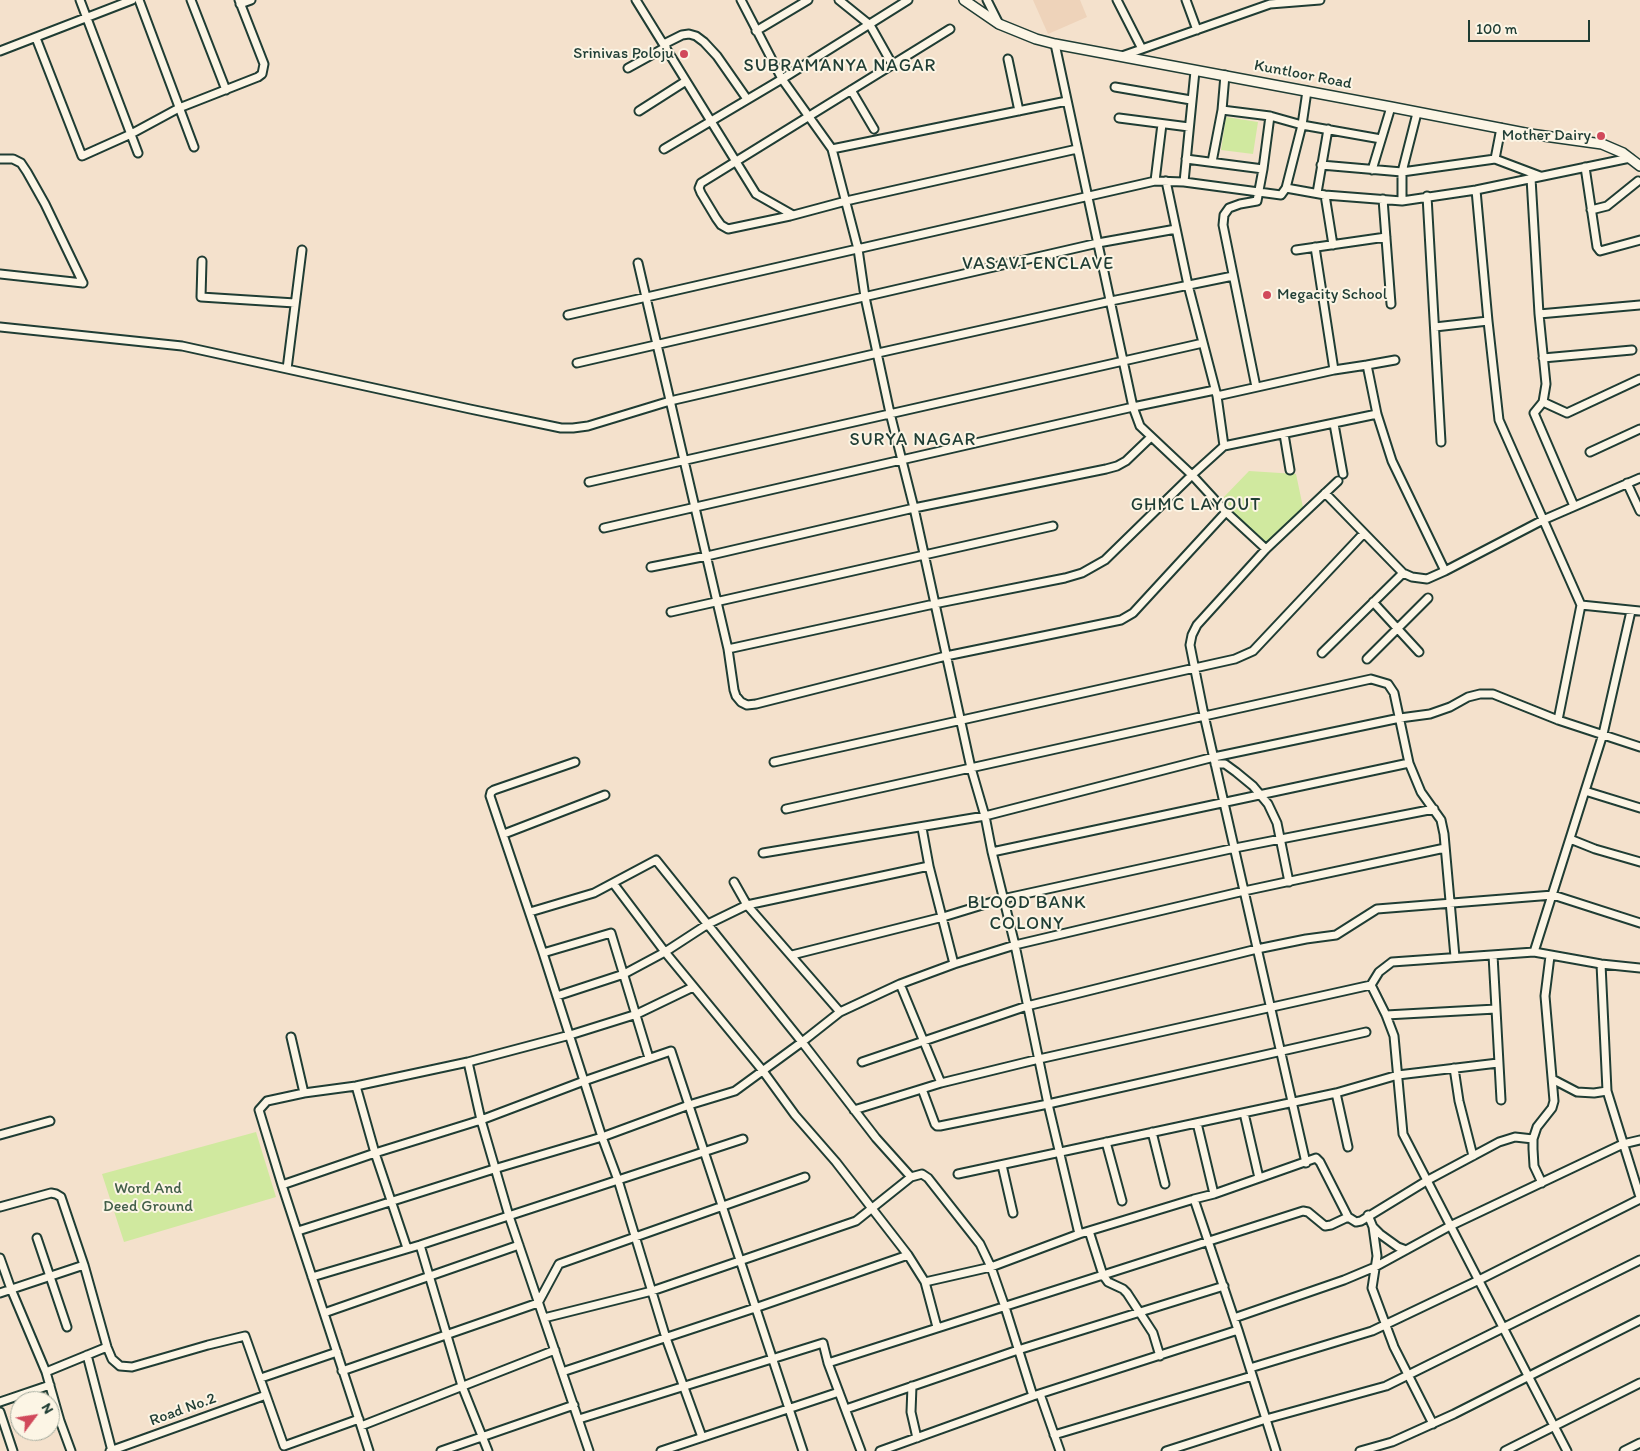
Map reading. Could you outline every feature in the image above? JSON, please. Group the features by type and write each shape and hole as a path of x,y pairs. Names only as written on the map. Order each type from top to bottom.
{"street":[{"path":"80,0 138,153"},
{"path":"0,51 132,0"},
{"path":"139,0 194,147"},
{"path":"191,0 226,90"},
{"path":"36,38 82,156 131,134 179,108 258,77 264,69 264,64 239,2 251,0"},
{"path":"741,0 782,79 832,149 858,249 865,297 890,413 914,508 971,768 985,816 1002,899 1015,945 1059,1152 1080,1234"},
{"path":"756,31 808,0"},
{"path":"840,0 870,25 892,64"},
{"path":"664,149 782,79 908,0"},
{"name":"Kuntloor Road","path":"964,0 999,24 1036,39 1055,44 1530,134 1602,144 1623,153 1640,166"},
{"path":"987,0 999,24"},
{"path":"1117,0 1142,50"},
{"path":"1186,0 1197,30"},
{"path":"1122,56 1269,2 1320,0"},
{"path":"639,1 756,194 793,215"},
{"path":"950,29 701,183 701,193 721,225 728,228 793,215 846,201 1077,149"},
{"path":"628,68 682,35 689,34 696,36 704,42 717,56 747,99"},
{"path":"1055,44 1063,74 1077,149 1133,407 1140,426 1266,549"},
{"path":"1008,59 1019,111"},
{"path":"1184,182 1195,71"},
{"path":"1212,162 1222,110 1225,75"},
{"path":"639,111 686,80"},
{"path":"1116,87 1191,100"},
{"path":"850,90 874,129"},
{"path":"568,315 1156,180 1282,195 1286,188 1302,125 1307,91"},
{"path":"832,149 1067,101"},
{"path":"1372,170 1391,107"},
{"path":"1222,110 1270,116 1302,125 1381,139"},
{"path":"1402,200 1402,172 1417,113"},
{"path":"1256,387 1223,225 1224,214 1229,208 1257,200 1270,116"},
{"path":"1119,118 1189,127"},
{"path":"1156,180 1162,124"},
{"path":"1495,159 1501,128"},
{"path":"1317,193 1328,130"},
{"path":"0,159 13,158 27,172 45,204 83,283 0,274"},
{"path":"1286,188 1325,195 1402,200 1476,190 1630,158"},
{"path":"1186,159 1263,169"},
{"path":"1321,165 1402,172 1495,159 1541,177"},
{"path":"1585,167 1597,247 1600,251 1640,240"},
{"path":"1531,178 1539,314 1546,384 1543,402 1534,414 1574,506"},
{"path":"1166,181 1188,285 1216,393 1224,446"},
{"path":"1591,210 1607,206 1638,181"},
{"path":"1476,190 1499,420 1581,605 1558,720"},
{"path":"1325,195 1333,245"},
{"path":"1427,196 1441,442"},
{"path":"1383,199 1391,304"},
{"path":"577,363 1098,243 1176,229"},
{"path":"1296,250 1386,237"},
{"path":"1315,247 1334,370"},
{"path":"287,369 302,250"},
{"path":"202,261 201,297 295,303"},
{"path":"638,263 728,649 736,696 741,702 756,704 946,656 1121,620 1133,613 1226,512"},
{"path":"0,327 182,346 561,428 588,426 670,400 1111,301 1233,276"},
{"path":"1539,314 1640,305"},
{"path":"1435,327 1488,321"},
{"path":"589,482 1203,343"},
{"path":"1543,358 1632,350"},
{"path":"604,528 1133,407 1256,387 1334,370 1395,360"},
{"path":"1367,365 1377,414 1392,462 1445,571"},
{"path":"1543,402 1567,412 1640,379"},
{"path":"728,649 934,604 1065,578 1091,569 1104,560 1224,446 1377,414"},
{"path":"1334,424 1343,474"},
{"path":"1590,452 1640,429"},
{"path":"1284,434 1290,470"},
{"path":"651,567 914,508 1117,466 1126,461 1151,437"},
{"path":"1325,493 1403,573 1412,577 1427,579 1543,520 1640,478"},
{"path":"1306,1163 1204,715 1190,645 1192,634 1197,625 1266,549 1338,481"},
{"path":"1627,484 1640,511"},
{"path":"671,612 1053,526"},
{"path":"774,762 1235,660 1253,651 1364,532"},
{"path":"1322,653 1403,573"},
{"path":"1367,659 1428,598"},
{"path":"1373,602 1419,652"},
{"path":"1581,605 1631,612 1640,611"},
{"path":"1534,952 1603,734 1631,612"},
{"path":"786,810 1371,679 1388,684 1394,693 1409,763 1421,792 1441,820 1451,903 1455,957"},
{"path":"763,853 985,816 1400,718 1430,714 1468,697 1480,694 1492,694 1558,720 1640,746"},
{"path":"1215,761 1231,768 1260,794 1268,804 1277,823 1289,882"},
{"path":"575,762 494,790 490,796 544,953 602,1137 618,1180 666,1338 702,1437"},
{"path":"992,852 1409,763"},
{"path":"1585,791 1640,808"},
{"path":"504,834 605,795"},
{"path":"792,955 943,917 1002,899 1234,848 1434,809"},
{"path":"922,828 929,866 954,964"},
{"path":"1570,839 1595,849 1640,862"},
{"path":"298,1231 602,1137 689,1105 735,1091 840,1012 900,984 954,964 1015,945 1244,891 1445,848"},
{"path":"530,912 594,893 656,860 802,1042 876,1138 911,1177"},
{"path":"558,996 624,974 665,952 708,924 747,906 929,866"},
{"path":"734,882 747,906 792,955 840,1012"},
{"path":"614,883 665,952 763,1071 795,1115 836,1162 908,1255 925,1282 937,1327"},
{"path":"862,1062 1027,1006 1257,949 1336,935 1378,909 1552,895 1640,923"},
{"path":"544,953 611,933 649,1058"},
{"path":"854,1110 941,1083 1039,1059 1371,985 1379,972 1392,962 1534,952 1601,964 1640,968"},
{"path":"1493,955 1501,1100"},
{"path":"1542,1183 1534,1166 1533,1139 1537,1127 1552,1108 1554,1101 1554,1080 1548,1040 1545,996 1550,956"},
{"path":"1250,1368 1372,1331 1479,1280 1640,1198 1607,1091 1601,964"},
{"path":"900,984 941,1083"},
{"path":"1371,985 1394,1036 1403,1134 1567,1451"},
{"path":"369,1451 259,1110 267,1101 304,1092 356,1086 468,1062 570,1035 637,1014 693,987"},
{"path":"1386,1015 1496,1009"},
{"path":"922,1089 937,1126 1048,1104 1366,1032"},
{"path":"291,1037 304,1092"},
{"path":"282,1185 480,1120 584,1080 671,1050 802,1451"},
{"path":"468,1062 480,1120 494,1169 579,1419 588,1451"},
{"path":"958,1174 1336,1093 1398,1075 1498,1063"},
{"path":"1454,1068 1473,1156"},
{"path":"1554,1080 1577,1092 1594,1094 1607,1091"},
{"path":"356,1086 375,1153 407,1248"},
{"path":"1336,1093 1348,1147"},
{"path":"1244,1113 1259,1178"},
{"path":"0,1135 50,1121"},
{"path":"1197,1123 1214,1194"},
{"path":"1152,1132 1165,1184"},
{"path":"925,1282 991,1267 1080,1234 1214,1194 1316,1158 1348,1217 1356,1222 1361,1221 1428,1180 1499,1142 1515,1137 1533,1139"},
{"path":"312,1277 420,1245 743,1139"},
{"path":"1234,1318 1344,1280 1375,1267 1450,1226 1623,1144 1640,1140"},
{"path":"1106,1142 1122,1201"},
{"path":"1002,1165 1013,1213"},
{"path":"544,1318 652,1291 856,1222 911,1177 922,1174 928,1178 980,1244 991,1267 1018,1350 1060,1451"},
{"path":"342,1371 538,1303 559,1264 805,1177"},
{"path":"0,1207 51,1194 61,1197 84,1266 107,1348 112,1359 120,1366 132,1367 245,1336 285,1449 462,1386 555,1350"},
{"path":"1194,1199 1224,1286 1276,1451"},
{"path":"828,1363 1303,1211 1308,1212 1325,1226 1348,1217"},
{"path":"1368,1215 1374,1227 1377,1256 1372,1288 1394,1346 1432,1424"},
{"path":"1374,1227 1398,1247 1406,1250"},
{"path":"1089,1232 1103,1275 1108,1282 1127,1293 1153,1333 1160,1356"},
{"path":"37,1238 67,1327"},
{"path":"420,1245 462,1386 488,1451"},
{"path":"324,1312 519,1245"},
{"path":"562,1372 908,1255"},
{"path":"0,1258 46,1372 71,1451"},
{"path":"1166,1451 1266,1419 1386,1386 1640,1260"},
{"path":"0,1293 84,1266"},
{"path":"846,1409 1018,1350 1224,1286"},
{"path":"1360,1451 1392,1442 1432,1424 1640,1320"},
{"path":"880,1451 1037,1395 1238,1330"},
{"path":"579,1419 684,1388 822,1343 861,1451"},
{"path":"46,1372 107,1348"},
{"path":"261,1378 337,1352"},
{"path":"87,1355 111,1451"},
{"path":"1054,1435 1252,1376"},
{"path":"1505,1451 1640,1383"},
{"path":"0,1402 50,1385"},
{"path":"912,1386 911,1412 916,1438"},
{"path":"661,1451 839,1392"},
{"name":"Road No.2","path":"111,1451 266,1394"},
{"path":"441,1451 574,1405"},
{"path":"0,1412 13,1451"},
{"path":"1624,1451 1640,1443"}],"shaded area":[{"path":"1033,0 1080,0 1087,17 1048,34"}],"green space":[{"path":"1226,117 1258,122 1253,154 1221,150"},
{"path":"1249,471 1296,474 1304,512 1266,544 1221,500"},
{"name":"Word And Deed Ground","path":"256,1132 276,1197 124,1242 102,1174"}],"place":[{"name":"Srinivas Poloju","path":"684,54"},
{"name":"Mother Dairy","path":"1601,136"},
{"name":"Megacity School","path":"1267,295"}],"district":[{"name":"SUBRAMANYA NAGAR","path":"840,66"},
{"name":"VASAVI ENCLAVE","path":"1038,264"},
{"name":"SURYA NAGAR","path":"913,440"},
{"name":"GHMC LAYOUT","path":"1196,505"},
{"name":"BLOOD BANK COLONY","path":"1027,913"}]}
